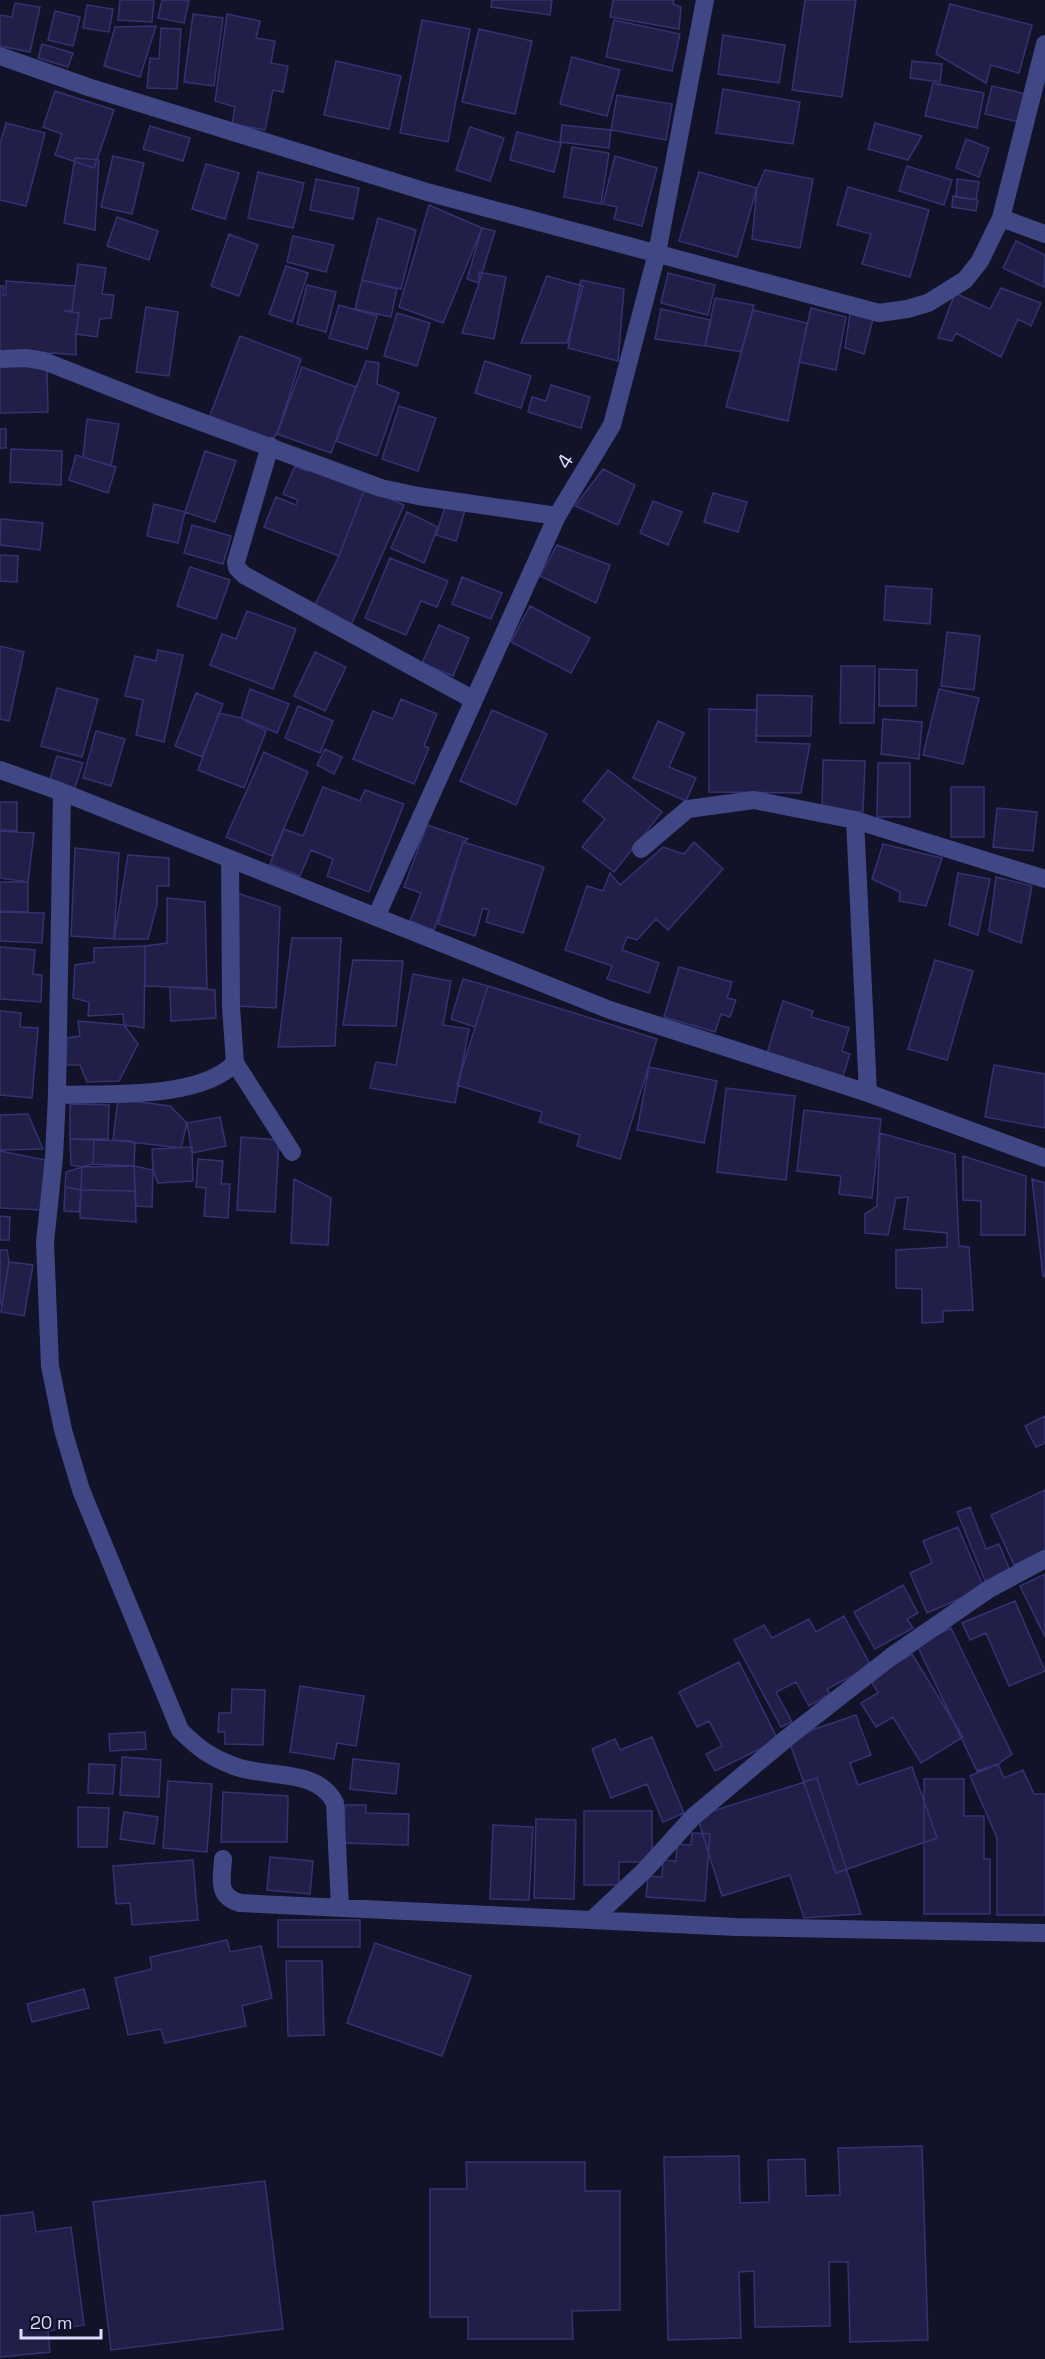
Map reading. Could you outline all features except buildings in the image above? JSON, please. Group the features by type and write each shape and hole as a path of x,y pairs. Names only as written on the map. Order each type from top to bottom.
{"street":[{"name":"4","path":"376,917 557,516 612,425 657,253 705,0"},
{"path":"0,56 88,87 427,192 879,313 928,303 965,280 980,261 1001,218 1044,52"},
{"path":"1001,218 1045,234"},
{"path":"0,359 26,358 44,361 158,406 381,488 557,516"},
{"path":"270,446 236,562 237,568 244,575 474,700"},
{"path":"0,770 62,792 610,1010 868,1093 1045,1158"},
{"path":"62,792 57,1095 54,1157 45,1242 50,1366 63,1430 81,1490 180,1730 203,1753 236,1767 295,1777 321,1784 330,1791 335,1803 340,1907"},
{"path":"641,849 688,809 754,800 855,820 1045,879"},
{"path":"855,820 868,1093"},
{"path":"230,859 231,1007 235,1063 292,1152"},
{"path":"57,1095 182,1089 216,1078 235,1063"},
{"path":"592,1919 645,1870 693,1817 787,1738 892,1656 989,1589 1045,1559"},
{"path":"223,1858 223,1891 230,1900 240,1904 736,1927 1045,1933"}]}
